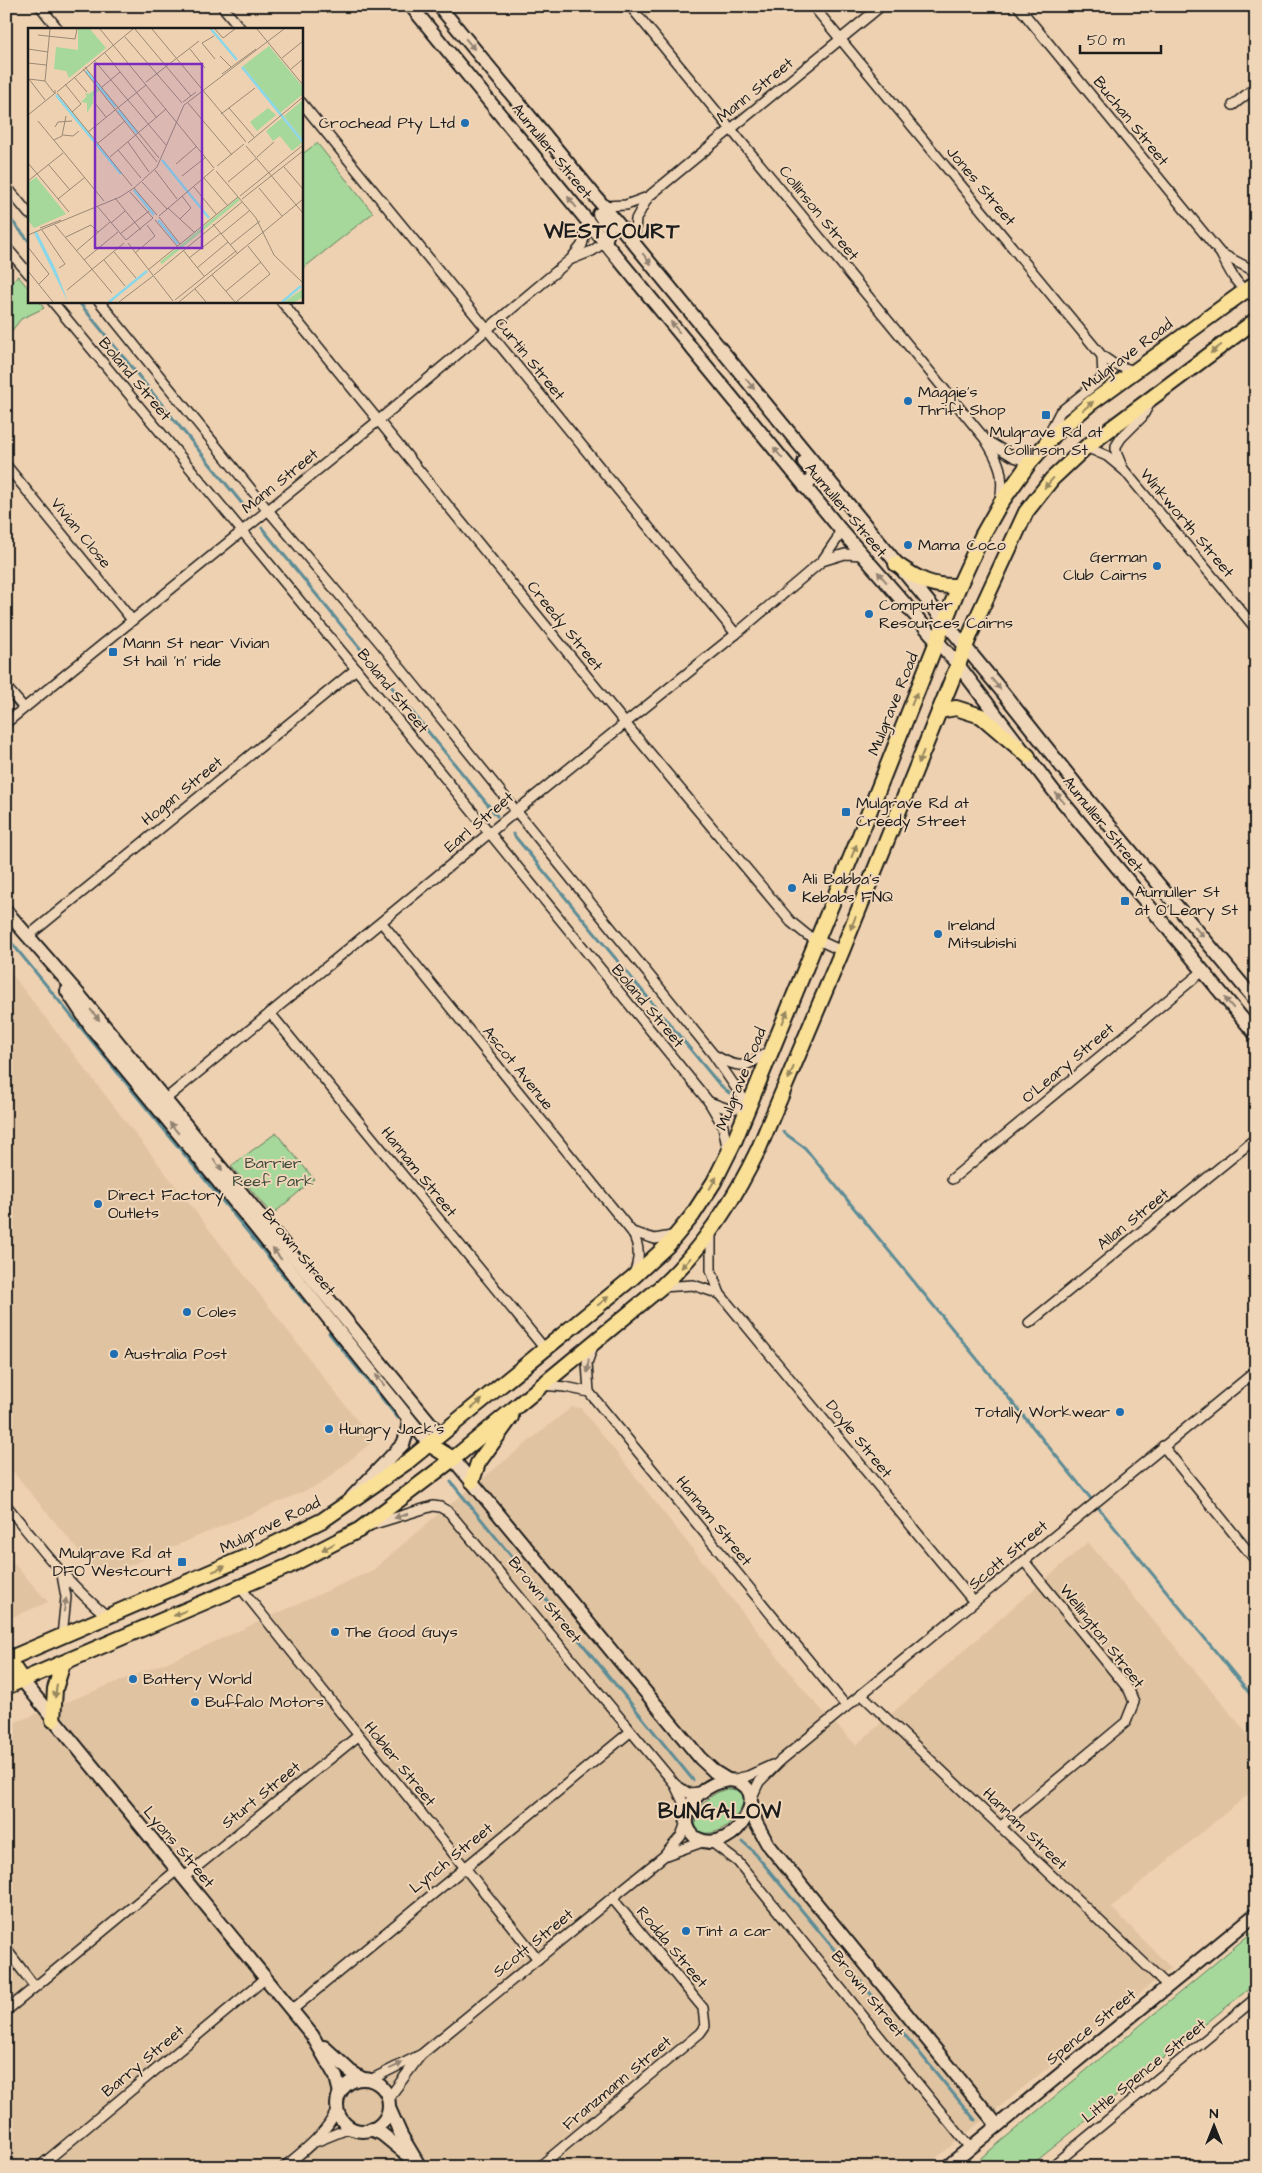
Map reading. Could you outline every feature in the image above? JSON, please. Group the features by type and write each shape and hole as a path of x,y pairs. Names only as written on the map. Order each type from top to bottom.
{"main road":[{"name":"Mulgrave Road","path":"7,1659 303,1531 341,1510 435,1440 632,1278 677,1235 704,1199 728,1155 817,940 959,586 982,536 1000,504 1041,449 1091,403 1135,371 1250,294 1256,283"},
{"path":"6,1687 313,1555 358,1530 453,1458 681,1269 711,1234 745,1178 759,1148 842,951 959,666 965,647 1026,512 1052,480 1086,447 1153,396 1253,325"},
{"path":"896,564 925,582 940,586 959,586"},
{"path":"940,712 956,708 981,716 1028,756"},
{"path":"472,1481 480,1460 523,1400"},
{"name":"Brown Street","path":"435,1440 453,1458"},
{"path":"7,1659 22,1680"},
{"path":"54,1720 55,1690 63,1663"}],"street":[{"path":"40,6 57,28"},
{"path":"222,6 240,28"},
{"name":"Aumuller Street","path":"411,6 805,487 862,555 938,640 1028,756 1256,1035"},
{"name":"Aumuller Street","path":"439,6 945,622 1085,796 1256,1001"},
{"name":"Collinson Street","path":"630,6 985,439"},
{"name":"Jones Street","path":"813,6 1102,356 1115,365 1135,371"},
{"name":"Mann Street","path":"603,206 631,204 648,197 881,6"},
{"name":"Buchan Street","path":"1018,6 1221,254 1233,277 1250,294"},
{"path":"1233,105 1256,87"},
{"name":"Curtin Street","path":"302,103 736,634"},
{"path":"572,167 583,192 608,225 609,233 605,242"},
{"path":"6,186 28,213"},
{"name":"Mann Street","path":"634,243 636,219 648,197"},
{"name":"Mann Street","path":"6,723 379,420 571,259 582,245 588,222"},
{"name":"Mann Street","path":"571,259 592,251 605,242"},
{"path":"6,247 28,273"},
{"name":"Buchan Street","path":"1221,254 1256,272"},
{"name":"Boland Street","path":"53,302 356,669 709,1102 725,1132 728,1155"},
{"name":"Boland Street","path":"100,302 267,510 381,644 515,812 713,1054 748,1107"},
{"name":"Creedy Street","path":"282,302 625,723 791,922 806,935 842,951"},
{"path":"1041,449 1060,412 1103,378 1102,356"},
{"path":"1124,470 1116,452 1116,446 1120,438 1142,417 1153,396"},
{"path":"773,413 787,441 812,471 812,480 805,487"},
{"path":"985,439 1014,457 1030,462"},
{"path":"985,439 999,462 1002,475 1000,504"},
{"name":"Winkworth Street","path":"1086,447 1107,456 1124,470 1256,629"},
{"name":"Vivian Close","path":"6,465 132,620"},
{"name":"Earl Street","path":"160,1103 382,923 489,833 736,634 822,561 837,539 840,529"},
{"name":"Earl Street","path":"822,561 845,554 862,555"},
{"name":"Hogan Street","path":"27,937 356,669"},
{"path":"6,687 24,708"},
{"path":"1085,796 1078,803 1079,809 1099,834 1116,865"},
{"name":"Brown Street","path":"6,912 80,996 160,1103 364,1360 408,1419 435,1440"},
{"name":"Ascot Avenue","path":"382,923 632,1232 639,1253 639,1260 632,1278"},
{"name":"O'Leary Street","path":"952,1179 1203,971"},
{"name":"Hannam Street","path":"270,1013 545,1349"},
{"name":"Boland Street","path":"713,1054 730,1064 740,1066 752,1062 773,1048"},
{"path":"709,1102 728,1109 748,1107"},
{"name":"Brown Street","path":"160,1103 435,1440"},
{"name":"Allan Street","path":"1029,1323 1256,1138"},
{"path":"632,1232 655,1239 677,1235"},
{"name":"Doyle Street","path":"711,1234 711,1270 720,1294 974,1602"},
{"path":"661,1287 693,1285 720,1294"},
{"path":"541,1385 589,1392 587,1363 595,1341"},
{"name":"Scott Street","path":"751,1801 759,1782 780,1761 1256,1371"},
{"name":"Hannam Street","path":"589,1392 846,1706"},
{"path":"341,1510 367,1480 398,1452 408,1431 408,1419"},
{"path":"1163,1446 1256,1561"},
{"name":"Brown Street","path":"453,1458 700,1758 715,1772 729,1780"},
{"path":"6,1505 62,1575 88,1601 107,1616"},
{"name":"Brown Street","path":"358,1530 430,1507 444,1509 477,1545 630,1732 674,1783 688,1793 702,1791 706,1785 706,1775 700,1758"},
{"name":"Wellington Street","path":"1000,1827 1126,1722 1134,1702 1129,1690 1024,1561"},
{"path":"62,1575 66,1597 62,1636"},
{"name":"Hobler Street","path":"240,1587 538,1959"},
{"name":"Lyons Street","path":"22,1680 312,2035 350,2071 366,2079"},
{"name":"Hannam Street","path":"861,1694 1168,1986"},
{"name":"Lynch Street","path":"292,2010 464,1866 630,1732"},
{"name":"Sturt Street","path":"6,2010 358,1736"},
{"name":"Scott Street","path":"729,1780 748,1776 780,1761"},
{"path":"729,1780 745,1787 751,1801 747,1816 736,1830 724,1838 708,1841 697,1838 687,1827 686,1819 692,1803 702,1791 716,1783 729,1780"},
{"name":"Brown Street","path":"674,1783 683,1802 686,1819"},
{"name":"Brown Street","path":"751,1801 756,1823 767,1843 997,2124"},
{"name":"Scott Street","path":"366,2079 422,2054 664,1856 681,1836 686,1819"},
{"name":"Brown Street","path":"767,1843 751,1830 736,1830 730,1844 738,1862 970,2148"},
{"name":"Brown Street","path":"708,1841 738,1862"},
{"name":"Scott Street","path":"664,1856 708,1841"},
{"name":"Rodda Street","path":"612,1898 698,2001 703,2008 705,2017"},
{"name":"Spence Street","path":"947,2167 997,2124 1256,1914"},
{"path":"6,1950 35,1987"},
{"name":"Barry Street","path":"39,2167 266,1978"},
{"name":"Little Spence Street","path":"1052,2167 1256,1998"},
{"name":"Franzmann Street","path":"540,2167 700,2033 705,2026 705,2017"},
{"name":"Lyons Street","path":"312,2035 336,2077 340,2093"},
{"name":"Scott Street","path":"389,2104 422,2054"},
{"path":"284,2167 327,2127 337,2109 340,2093 350,2083 366,2079 382,2087 401,2135 419,2165"},
{"path":"312,2143 345,2130 372,2129 383,2121 389,2104"},
{"path":"337,2109 344,2123 358,2130"},
{"path":"372,2129 392,2141 419,2165"}],"shaded area":[{"name":"Direct Factory Outlets","path":"6,967 373,1441 321,1484 107,1575 97,1573 6,1463"},
{"path":"572,1407 581,1408 811,1699 856,1745 1088,1542 1256,1744 1256,1788 1111,1907 1171,1968 925,2167 6,2167 6,1726 190,1653 373,1570 437,1515"},
{"path":"6,1555 48,1602 6,1620"}],"green space":[{"path":"317,143 373,213 302,269 302,154"},
{"path":"18,276 28,288 28,302 40,302 44,308 21,319 6,338 6,286"},
{"name":"Barrier Reef Park","path":"276,1133 314,1179 272,1215 231,1166"},
{"path":"727,1789 737,1791 742,1795 741,1809 730,1823 722,1829 705,1833 698,1830 696,1817 699,1809 715,1794"},
{"path":"1256,1929 1256,1983 1029,2167 970,2167"}],"waterway":[{"path":"6,214 28,240"},
{"path":"79,302 248,511"},
{"path":"262,528 497,816"},
{"path":"513,834 719,1084 729,1093"},
{"path":"6,936 305,1302"},
{"path":"783,1132 805,1148 1256,1701"},
{"path":"329,1333 398,1418"},
{"path":"451,1482 693,1780"},
{"path":"743,1842 752,1850 975,2120"}],"place":[{"name":"Crochead Pty Ltd","path":"465,123"},
{"name":"Maggie's Thrift Shop","path":"908,401"},
{"name":"Mulgrave Rd at Collinson St","path":"1046,415"},
{"name":"Mama Coco","path":"908,545"},
{"name":"German Club Cairns","path":"1157,566"},
{"name":"Computer Resources Cairns","path":"869,614"},
{"name":"Mann St near Vivian St hail 'n' ride","path":"113,652"},
{"name":"Mulgrave Rd at Creedy Street","path":"846,812"},
{"name":"Ali Babba's Kebabs FNQ","path":"792,888"},
{"name":"Aumuller St at O'Leary St","path":"1125,901"},
{"name":"Ireland Mitsubishi","path":"938,934"},
{"name":"Direct Factory Outlets","path":"98,1204"},
{"name":"Coles","path":"187,1312"},
{"name":"Australia Post","path":"114,1354"},
{"name":"Totally Workwear","path":"1120,1412"},
{"name":"Hungry Jack's","path":"329,1429"},
{"name":"Mulgrave Rd at DFO Westcourt","path":"182,1562"},
{"name":"The Good Guys","path":"335,1632"},
{"name":"Battery World","path":"133,1679"},
{"name":"Buffalo Motors","path":"195,1702"},
{"name":"Tint a car","path":"686,1931"}],"district":[{"name":"WESTCOURT","path":"612,231"},
{"name":"BUNGALOW","path":"720,1811"}]}
